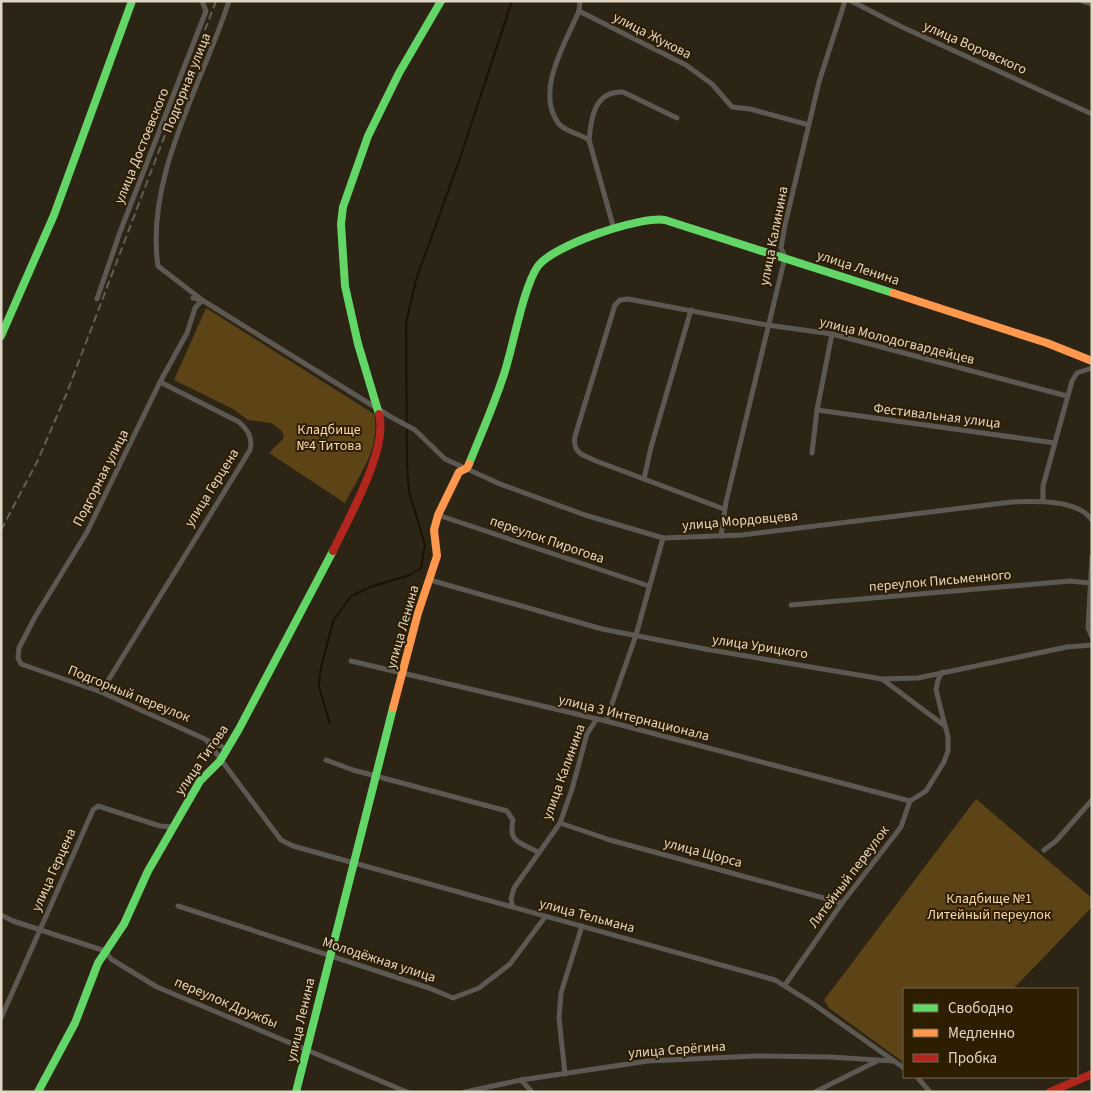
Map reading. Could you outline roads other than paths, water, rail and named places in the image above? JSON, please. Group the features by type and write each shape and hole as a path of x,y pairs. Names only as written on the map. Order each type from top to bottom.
{"street":[{"path":"1,336 54,215 132,1"},
{"name":"улица Достоевского","path":"97,299 120,232 206,10 202,1"},
{"name":"Подгорная улица","path":"229,1 214,45 171,152 159,206 155,243 158,266 202,300 380,410"},
{"name":"улица Титова","path":"38,1092 75,1023 95,970 105,951 124,924 148,871 200,781 227,750 323,573 370,472 378,449 382,422 380,410 370,387 358,344 346,286 341,224 343,207 368,136 399,73 441,1"},
{"path":"580,1 579,11 551,82 551,107 559,124 590,140"},
{"name":"улица Калинина","path":"721,536 724,509 785,257 781,248 785,225 819,82 846,1"},
{"name":"улица Воровского","path":"851,1 902,28 1092,114"},
{"path":"1082,1 1092,4"},
{"name":"улица Жукова","path":"579,11 686,65 712,84 732,107 750,109 809,125"},
{"path":"614,229 590,140 592,117 595,108 604,97 614,92 623,92 677,118"},
{"name":"улица Ленина","path":"296,1092 352,863 418,613 430,580 436,556 434,530 438,516 451,484 459,472 467,468 504,374 533,276 538,266 558,252 614,229 648,219 662,220 785,257 1048,343 1092,361"},
{"name":"Подгорная улица","path":"193,298 202,300"},
{"name":"улица Молодогвардейцев","path":"724,509 579,453 575,448 575,436 612,314 620,300 628,299 768,325 832,334 1067,396"},
{"name":"Подгорная улица","path":"21,664 18,658 19,648 87,532 160,382 187,333 195,308 202,300"},
{"path":"644,479 651,448 691,310"},
{"path":"812,453 817,410 832,334"},
{"path":"1043,501 1043,486 1072,380 1077,373 1092,368"},
{"name":"улица Герцена","path":"100,692 250,450 252,442 246,429 239,422 160,382"},
{"name":"улица Мордовцева","path":"380,410 391,418 410,426 445,459 585,515 663,538 721,536 1012,502 1043,501 1077,508 1088,513 1092,520"},
{"name":"Фестивальная улица","path":"817,410 1055,443"},
{"path":"382,422 391,418"},
{"name":"переулок Пирогова","path":"438,516 649,586"},
{"name":"улица Калинина","path":"606,721 636,635 663,538"},
{"path":"1092,556 1088,628 1092,637"},
{"name":"улица Урицкого","path":"430,580 602,629 705,649 882,679 918,678 1067,648 1092,645"},
{"name":"переулок Письменного","path":"790,605 1070,581 1090,583"},
{"name":"улица 3 Интернационала","path":"352,661 606,721 910,801"},
{"name":"Подгорный переулок","path":"21,664 100,692 227,750"},
{"path":"910,801 926,791 944,762 948,751 948,737 936,690 942,672"},
{"path":"882,679 945,726"},
{"name":"улица Калинина","path":"513,907 510,898 514,888 560,823 572,789 587,734 596,720"},
{"name":"улица Тельмана","path":"204,738 281,840 293,846 582,926 785,985 903,1067"},
{"path":"326,760 375,776 507,811 513,820 510,833 512,838 538,852"},
{"path":"1044,850 1056,841 1092,800"},
{"name":"Литейный переулок","path":"785,985 842,903 901,827 910,801"},
{"name":"улица Герцена","path":"1,1018 93,810 98,806 160,826 173,827"},
{"name":"улица Щорса","path":"560,823 610,840 842,903"},
{"name":"Молодёжная улица","path":"178,906 430,988 453,998 479,988 510,964 545,917"},
{"path":"1,915 40,929"},
{"path":"565,1074 559,1018 561,993 582,926"},
{"name":"переулок Дружбы","path":"40,929 105,951 112,959 158,987 407,1092"},
{"name":"улица Серёгина","path":"465,1092 521,1080 648,1061 756,1056 894,1062"},
{"path":"815,1092 878,1060"},
{"path":"1050,1092 1092,1074"},
{"path":"918,1078 930,1092"},
{"path":"521,1080 532,1092"}],"waterway":[{"path":"330,724 319,687 320,672 333,621 351,596 370,587 410,575 421,568 425,545 409,492 407,463 406,323 416,280 459,161 512,1"}],"railway":[{"path":"1,530 38,460 66,395 216,1"}],"park label":[{"name":"Кладбище №4 Титова","path":"329,438"},
{"name":"Кладбище №1 Литейный переулок","path":"989,908"}]}
